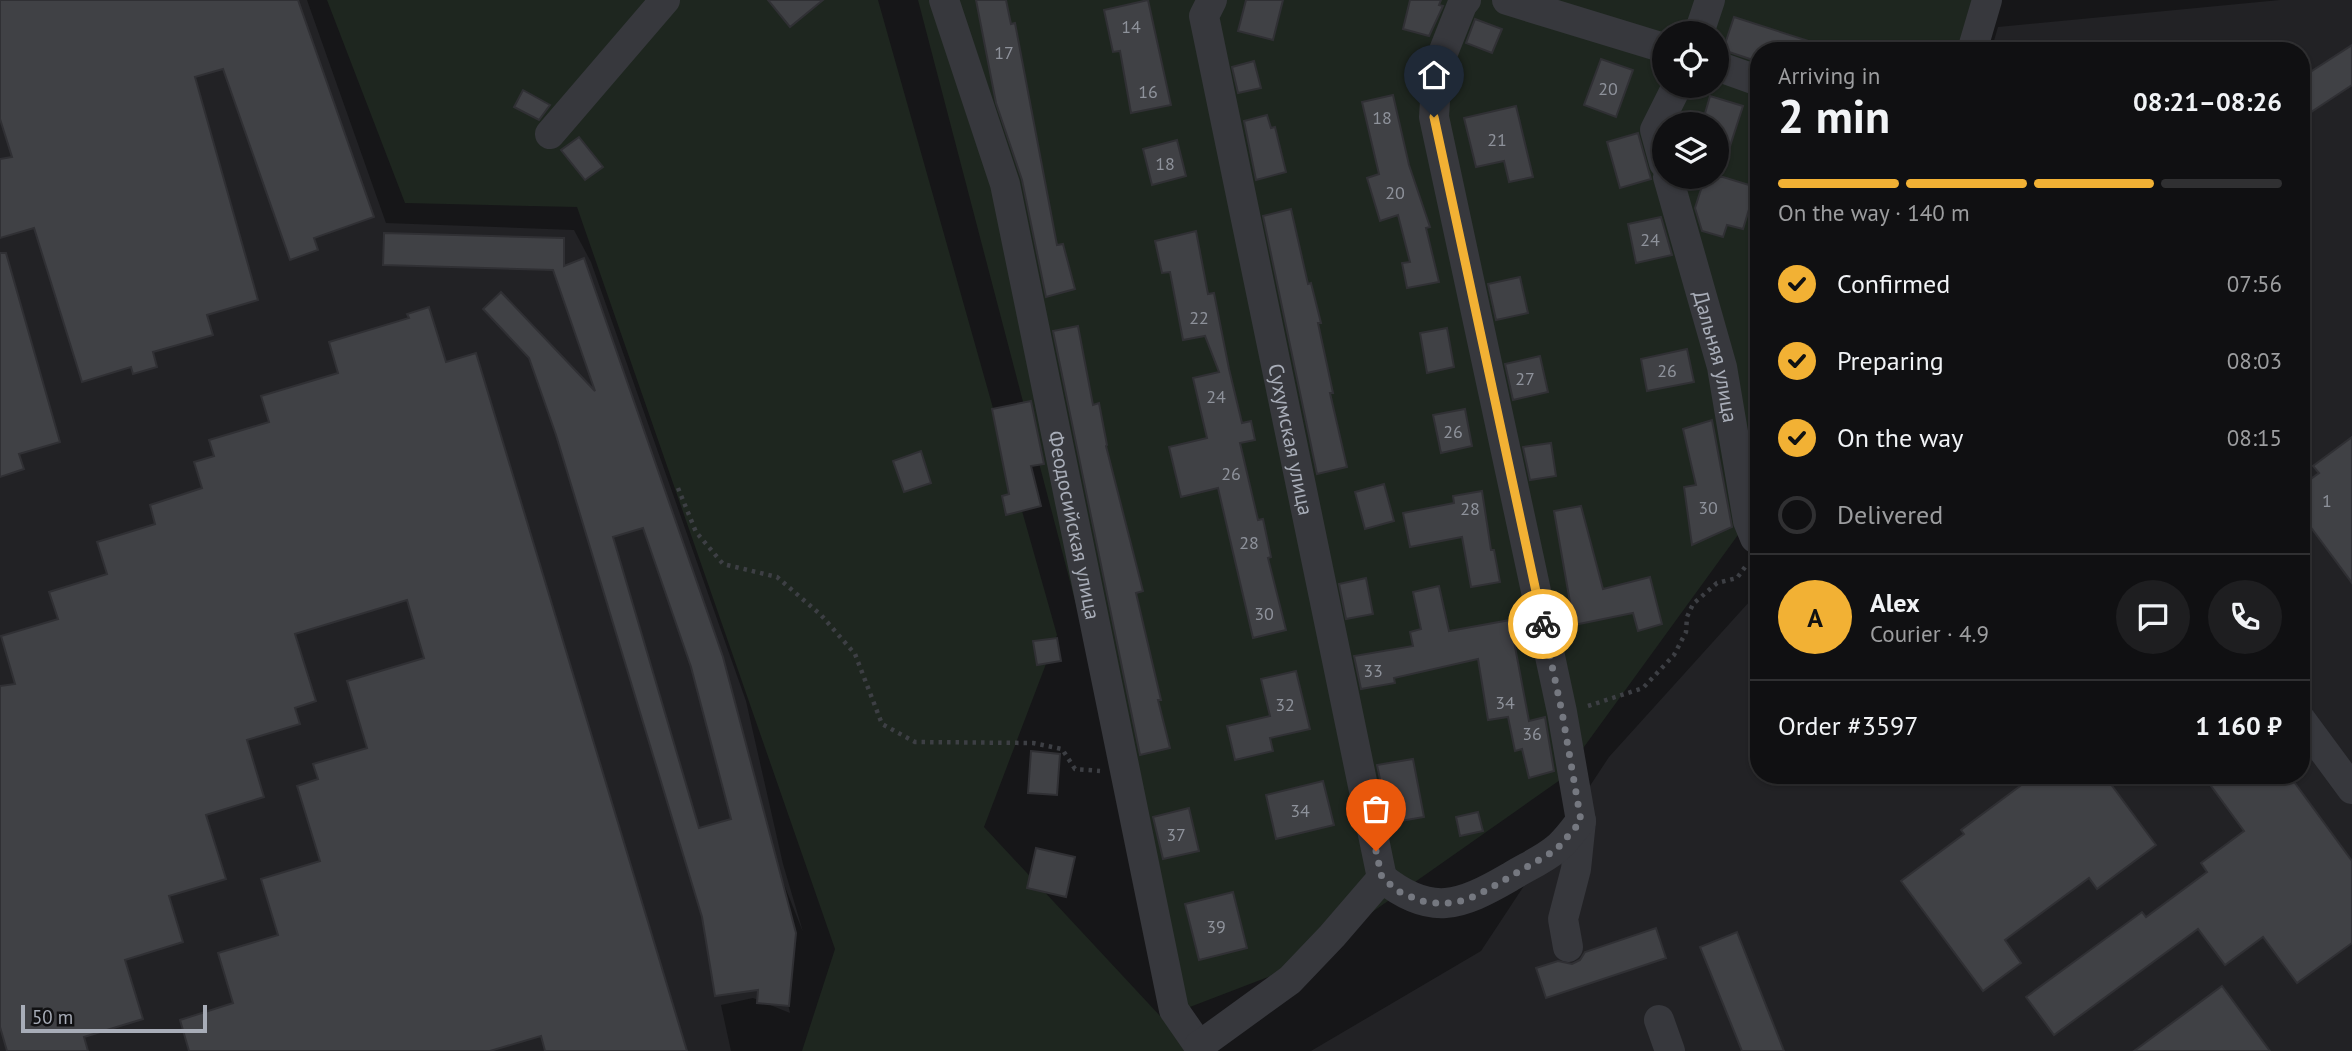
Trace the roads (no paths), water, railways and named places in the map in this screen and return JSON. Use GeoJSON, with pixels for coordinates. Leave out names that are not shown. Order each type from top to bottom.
{"type":"FeatureCollection","features":[{"type":"Feature","properties":{"kind":"street"},"geometry":{"type":"LineString","coordinates":[[550,134],[665,0]]}},
{"type":"Feature","properties":{"kind":"street","name":"Феодосийская улица"},"geometry":{"type":"LineString","coordinates":[[944,0],[1005,184],[1174,1010],[1199,1048]]}},
{"type":"Feature","properties":{"kind":"street","name":"Сухумская улица"},"geometry":{"type":"LineString","coordinates":[[1212,0],[1204,16],[1382,878]]}},
{"type":"Feature","properties":{"kind":"street"},"geometry":{"type":"LineString","coordinates":[[1466,0],[1437,68],[1434,117],[1562,712],[1581,821],[1576,869],[1563,919],[1568,947]]}},
{"type":"Feature","properties":{"kind":"street"},"geometry":{"type":"LineString","coordinates":[[1507,0],[1652,44]]}},
{"type":"Feature","properties":{"kind":"street"},"geometry":{"type":"LineString","coordinates":[[1703,21],[1710,0]]}},
{"type":"Feature","properties":{"kind":"street"},"geometry":{"type":"LineString","coordinates":[[1975,42],[1987,0]]}},
{"type":"Feature","properties":{"kind":"street"},"geometry":{"type":"LineString","coordinates":[[1729,70],[1750,78]]}},
{"type":"Feature","properties":{"kind":"street","name":"Дальняя улица"},"geometry":{"type":"LineString","coordinates":[[1671,189],[1722,367],[1750,527]]}},
{"type":"Feature","properties":{"kind":"street"},"geometry":{"type":"LineString","coordinates":[[2310,732],[2352,789]]}},
{"type":"Feature","properties":{"kind":"street"},"geometry":{"type":"LineString","coordinates":[[1199,1048],[1290,980],[1382,878],[1400,892],[1421,901],[1443,904],[1466,900],[1556,850],[1581,821]]}},
{"type":"Feature","properties":{"kind":"street"},"geometry":{"type":"LineString","coordinates":[[1659,1020],[1670,1051]]}}]}
